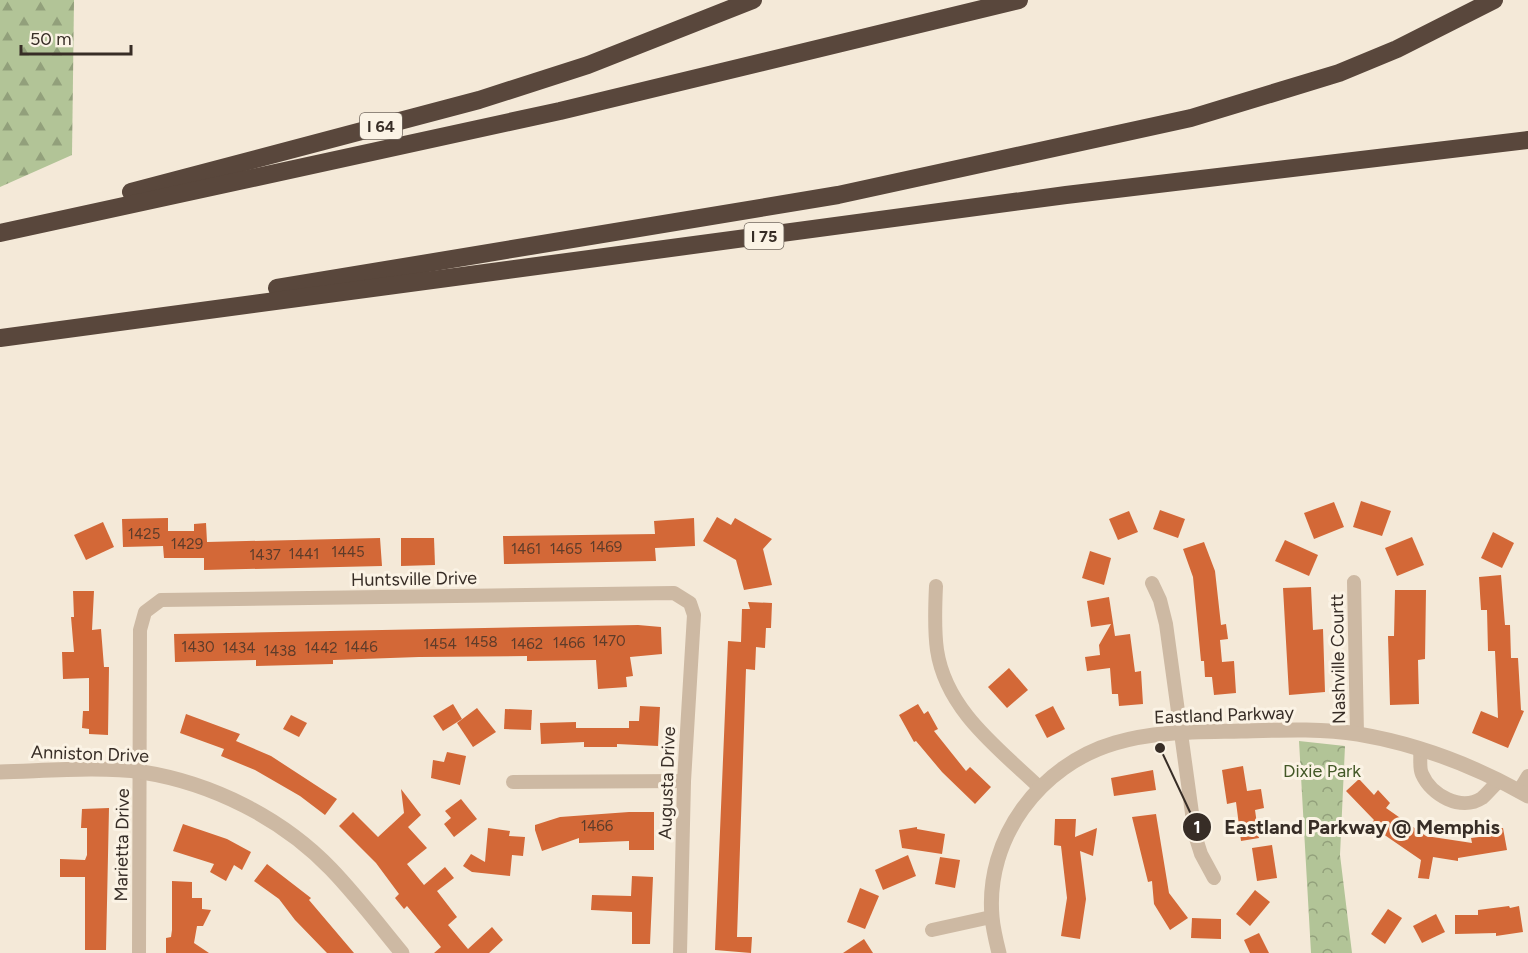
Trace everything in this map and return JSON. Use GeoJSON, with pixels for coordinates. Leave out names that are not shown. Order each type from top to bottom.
{"type":"FeatureCollection","features":[{"type":"Feature","properties":{"kind":"highway","name":"I 64"},"geometry":{"type":"LineString","coordinates":[[0,227],[479,100],[588,65],[753,0]]}},
{"type":"Feature","properties":{"kind":"highway"},"geometry":{"type":"LineString","coordinates":[[0,233],[560,111],[1019,0]]}},
{"type":"Feature","properties":{"kind":"highway"},"geometry":{"type":"LineString","coordinates":[[0,332],[838,195],[1180,120],[1339,73],[1397,50],[1494,0]]}},
{"type":"Feature","properties":{"kind":"highway","name":"I 75"},"geometry":{"type":"LineString","coordinates":[[0,338],[1066,195],[1528,140]]}},
{"type":"Feature","properties":{"kind":"street","name":"Nashville Courtt"},"geometry":{"type":"LineString","coordinates":[[1354,582],[1357,734]]}},
{"type":"Feature","properties":{"kind":"street"},"geometry":{"type":"LineString","coordinates":[[1152,583],[1160,600],[1166,624],[1196,835],[1201,854],[1214,878]]}},
{"type":"Feature","properties":{"kind":"street"},"geometry":{"type":"LineString","coordinates":[[936,586],[937,651],[944,676],[956,702],[975,725],[1039,787]]}},
{"type":"Feature","properties":{"kind":"street","name":"Huntsville Drive"},"geometry":{"type":"LineString","coordinates":[[140,630],[145,612],[161,600],[674,593],[690,603],[694,615]]}},
{"type":"Feature","properties":{"kind":"street","name":"Augusta Drive"},"geometry":{"type":"LineString","coordinates":[[680,953],[684,781],[694,615]]}},
{"type":"Feature","properties":{"kind":"street","name":"Marietta Drive"},"geometry":{"type":"LineString","coordinates":[[139,953],[140,630]]}},
{"type":"Feature","properties":{"kind":"street","name":"Eastland Parkway"},"geometry":{"type":"LineString","coordinates":[[999,953],[992,917],[995,870],[1001,847],[1022,809],[1039,787],[1073,760],[1117,742],[1182,732],[1267,730],[1357,734],[1420,751],[1499,781],[1523,794]]}},
{"type":"Feature","properties":{"kind":"street"},"geometry":{"type":"LineString","coordinates":[[1420,751],[1421,773],[1431,788],[1452,801],[1470,802],[1481,798],[1499,781]]}},
{"type":"Feature","properties":{"kind":"street","name":"Anniston Drive"},"geometry":{"type":"LineString","coordinates":[[0,772],[141,772],[183,782],[224,796],[282,828],[330,867],[402,953]]}},
{"type":"Feature","properties":{"kind":"street"},"geometry":{"type":"LineString","coordinates":[[1523,794],[1528,776]]}},
{"type":"Feature","properties":{"kind":"street"},"geometry":{"type":"LineString","coordinates":[[513,782],[684,781]]}},
{"type":"Feature","properties":{"kind":"street"},"geometry":{"type":"LineString","coordinates":[[932,930],[992,917]]}},
{"type":"Feature","properties":{"kind":"green space"},"geometry":{"type":"Polygon","coordinates":[[[0,0],[74,0],[72,155],[0,187],[0,0]]]}},
{"type":"Feature","properties":{"kind":"green space","name":"Dixie Park"},"geometry":{"type":"Polygon","coordinates":[[[1299,741],[1345,746],[1340,855],[1352,953],[1311,953],[1299,741]]]}},
{"type":"Feature","properties":{"kind":"building"},"geometry":{"type":"Polygon","coordinates":[[[1361,501],[1391,511],[1382,536],[1353,527],[1361,501]]]}},
{"type":"Feature","properties":{"kind":"building"},"geometry":{"type":"Polygon","coordinates":[[[1334,502],[1344,527],[1314,539],[1304,513],[1334,502]]]}},
{"type":"Feature","properties":{"kind":"building"},"geometry":{"type":"Polygon","coordinates":[[[1160,510],[1185,519],[1178,538],[1153,529],[1160,510]]]}},
{"type":"Feature","properties":{"kind":"building"},"geometry":{"type":"Polygon","coordinates":[[[1129,511],[1138,532],[1118,540],[1109,519],[1129,511]]]}},
{"type":"Feature","properties":{"kind":"building"},"geometry":{"type":"Polygon","coordinates":[[[717,517],[731,525],[735,518],[772,539],[763,549],[772,585],[744,590],[736,560],[703,541],[717,517]]]}},
{"type":"Feature","properties":{"kind":"building"},"geometry":{"type":"Polygon","coordinates":[[[168,518],[168,531],[194,531],[194,524],[206,523],[207,542],[380,538],[382,566],[204,570],[204,558],[164,558],[163,546],[123,547],[122,519],[168,518]]]}},
{"type":"Feature","properties":{"kind":"building"},"geometry":{"type":"Polygon","coordinates":[[[694,518],[695,546],[655,548],[656,561],[504,564],[503,536],[655,534],[654,521],[694,518]]]}},
{"type":"Feature","properties":{"kind":"building"},"geometry":{"type":"Polygon","coordinates":[[[103,522],[114,547],[86,560],[74,535],[103,522]]]}},
{"type":"Feature","properties":{"kind":"building"},"geometry":{"type":"Polygon","coordinates":[[[1493,532],[1514,543],[1502,568],[1481,558],[1493,532]]]}},
{"type":"Feature","properties":{"kind":"building"},"geometry":{"type":"Polygon","coordinates":[[[1412,537],[1424,565],[1397,576],[1385,548],[1412,537]]]}},
{"type":"Feature","properties":{"kind":"building"},"geometry":{"type":"Polygon","coordinates":[[[401,538],[434,538],[435,565],[401,566],[401,538]]]}},
{"type":"Feature","properties":{"kind":"building"},"geometry":{"type":"Polygon","coordinates":[[[1285,540],[1318,555],[1309,576],[1275,561],[1285,540]]]}},
{"type":"Feature","properties":{"kind":"building"},"geometry":{"type":"Polygon","coordinates":[[[1204,542],[1215,571],[1221,625],[1226,624],[1228,639],[1220,640],[1222,662],[1234,661],[1236,693],[1214,695],[1212,677],[1205,677],[1204,661],[1201,661],[1193,577],[1183,549],[1204,542]]]}},
{"type":"Feature","properties":{"kind":"building"},"geometry":{"type":"Polygon","coordinates":[[[1090,551],[1111,558],[1104,585],[1082,578],[1090,551]]]}},
{"type":"Feature","properties":{"kind":"building"},"geometry":{"type":"Polygon","coordinates":[[[1501,575],[1505,625],[1510,625],[1511,658],[1518,658],[1521,710],[1524,711],[1508,748],[1472,733],[1481,711],[1498,718],[1495,651],[1488,651],[1487,610],[1481,610],[1479,577],[1501,575]]]}},
{"type":"Feature","properties":{"kind":"building"},"geometry":{"type":"Polygon","coordinates":[[[1311,587],[1313,630],[1323,629],[1325,692],[1289,695],[1283,588],[1311,587]]]}},
{"type":"Feature","properties":{"kind":"building"},"geometry":{"type":"Polygon","coordinates":[[[1395,590],[1426,590],[1425,659],[1418,660],[1419,704],[1390,705],[1388,636],[1394,636],[1395,590]]]}},
{"type":"Feature","properties":{"kind":"building"},"geometry":{"type":"Polygon","coordinates":[[[73,591],[94,591],[92,630],[101,629],[104,667],[109,667],[108,735],[89,734],[89,729],[82,728],[83,711],[89,711],[89,678],[63,679],[62,652],[74,652],[71,617],[74,617],[73,591]]]}},
{"type":"Feature","properties":{"kind":"building"},"geometry":{"type":"Polygon","coordinates":[[[1109,597],[1115,636],[1130,634],[1135,672],[1141,671],[1143,704],[1119,706],[1118,694],[1112,694],[1110,668],[1087,671],[1085,657],[1100,655],[1099,645],[1111,624],[1091,627],[1087,601],[1109,597]]]}},
{"type":"Feature","properties":{"kind":"building"},"geometry":{"type":"Polygon","coordinates":[[[748,602],[772,603],[771,628],[766,628],[765,648],[756,647],[755,670],[746,669],[737,937],[752,937],[751,953],[715,950],[728,641],[741,642],[742,609],[750,609],[748,602]]]}},
{"type":"Feature","properties":{"kind":"building"},"geometry":{"type":"Polygon","coordinates":[[[638,625],[661,627],[662,654],[630,657],[633,676],[626,677],[627,687],[598,689],[596,660],[527,661],[527,656],[333,660],[333,664],[256,666],[256,660],[175,662],[174,634],[638,625]]]}},
{"type":"Feature","properties":{"kind":"building"},"geometry":{"type":"Polygon","coordinates":[[[1009,668],[1028,690],[1007,708],[988,687],[1009,668]]]}},
{"type":"Feature","properties":{"kind":"building"},"geometry":{"type":"Polygon","coordinates":[[[453,704],[462,719],[443,731],[433,716],[453,704]]]}},
{"type":"Feature","properties":{"kind":"building"},"geometry":{"type":"Polygon","coordinates":[[[918,704],[924,714],[928,711],[938,729],[934,731],[966,771],[970,767],[991,787],[975,804],[942,772],[916,741],[914,742],[899,715],[918,704]]]}},
{"type":"Feature","properties":{"kind":"building"},"geometry":{"type":"Polygon","coordinates":[[[640,706],[660,707],[658,746],[617,744],[617,747],[584,747],[584,742],[541,744],[540,723],[576,722],[576,728],[629,728],[629,721],[639,721],[640,706]]]}},
{"type":"Feature","properties":{"kind":"building"},"geometry":{"type":"Polygon","coordinates":[[[1053,706],[1065,729],[1047,738],[1035,715],[1053,706]]]}},
{"type":"Feature","properties":{"kind":"building"},"geometry":{"type":"Polygon","coordinates":[[[477,708],[496,732],[473,747],[457,723],[477,708]]]}},
{"type":"Feature","properties":{"kind":"building"},"geometry":{"type":"Polygon","coordinates":[[[505,709],[532,710],[531,730],[504,729],[505,709]]]}},
{"type":"Feature","properties":{"kind":"building"},"geometry":{"type":"Polygon","coordinates":[[[186,714],[240,734],[236,741],[271,756],[337,799],[325,815],[300,796],[255,770],[221,756],[224,749],[180,733],[186,714]]]}},
{"type":"Feature","properties":{"kind":"building"},"geometry":{"type":"Polygon","coordinates":[[[291,715],[307,723],[299,737],[283,729],[291,715]]]}},
{"type":"Feature","properties":{"kind":"building"},"geometry":{"type":"Polygon","coordinates":[[[447,752],[466,756],[460,785],[431,778],[433,760],[444,762],[447,752]]]}},
{"type":"Feature","properties":{"kind":"building"},"geometry":{"type":"Polygon","coordinates":[[[1243,766],[1247,791],[1261,789],[1264,808],[1255,810],[1259,838],[1241,841],[1236,802],[1227,804],[1222,770],[1243,766]]]}},
{"type":"Feature","properties":{"kind":"building"},"geometry":{"type":"Polygon","coordinates":[[[1153,770],[1156,790],[1114,796],[1111,778],[1153,770]]]}},
{"type":"Feature","properties":{"kind":"building"},"geometry":{"type":"Polygon","coordinates":[[[1359,779],[1374,795],[1378,790],[1390,803],[1386,808],[1426,836],[1472,843],[1471,838],[1487,836],[1486,831],[1503,828],[1507,850],[1458,858],[1458,861],[1433,857],[1429,879],[1418,878],[1421,860],[1370,825],[1374,820],[1346,791],[1359,779]]]}},
{"type":"Feature","properties":{"kind":"building"},"geometry":{"type":"Polygon","coordinates":[[[401,789],[421,815],[408,827],[427,848],[407,864],[424,885],[445,867],[454,878],[437,891],[457,917],[448,925],[468,949],[492,927],[503,940],[489,953],[434,953],[441,947],[407,906],[404,909],[395,898],[399,894],[376,863],[339,826],[353,812],[378,837],[404,813],[401,789]]]}},
{"type":"Feature","properties":{"kind":"building"},"geometry":{"type":"Polygon","coordinates":[[[461,799],[477,819],[454,837],[444,824],[451,818],[445,811],[461,799]]]}},
{"type":"Feature","properties":{"kind":"building"},"geometry":{"type":"Polygon","coordinates":[[[109,808],[106,950],[85,950],[85,877],[60,877],[60,859],[85,860],[87,828],[81,828],[82,809],[109,808]]]}},
{"type":"Feature","properties":{"kind":"building"},"geometry":{"type":"Polygon","coordinates":[[[654,812],[654,850],[629,850],[629,841],[579,843],[579,838],[542,851],[535,830],[535,825],[560,817],[654,812]]]}},
{"type":"Feature","properties":{"kind":"building"},"geometry":{"type":"Polygon","coordinates":[[[1156,814],[1169,893],[1188,918],[1170,930],[1154,904],[1152,881],[1148,882],[1132,817],[1156,814]]]}},
{"type":"Feature","properties":{"kind":"building"},"geometry":{"type":"Polygon","coordinates":[[[1055,819],[1076,819],[1075,837],[1097,828],[1093,856],[1080,851],[1086,899],[1080,939],[1061,936],[1067,898],[1061,846],[1054,845],[1055,819]]]}},
{"type":"Feature","properties":{"kind":"building"},"geometry":{"type":"Polygon","coordinates":[[[183,824],[227,839],[251,852],[242,870],[234,865],[226,881],[210,872],[214,864],[173,851],[183,824]]]}},
{"type":"Feature","properties":{"kind":"building"},"geometry":{"type":"Polygon","coordinates":[[[917,827],[917,829],[945,834],[942,854],[902,848],[899,830],[917,827]]]}},
{"type":"Feature","properties":{"kind":"building"},"geometry":{"type":"Polygon","coordinates":[[[488,828],[510,831],[509,836],[525,837],[523,856],[512,855],[510,876],[472,872],[463,866],[471,854],[485,862],[488,828]]]}},
{"type":"Feature","properties":{"kind":"building"},"geometry":{"type":"Polygon","coordinates":[[[1272,845],[1277,878],[1257,881],[1252,848],[1272,845]]]}},
{"type":"Feature","properties":{"kind":"building"},"geometry":{"type":"Polygon","coordinates":[[[908,855],[916,876],[883,890],[875,870],[908,855]]]}},
{"type":"Feature","properties":{"kind":"building"},"geometry":{"type":"Polygon","coordinates":[[[940,857],[960,860],[955,888],[935,884],[940,857]]]}},
{"type":"Feature","properties":{"kind":"building"},"geometry":{"type":"Polygon","coordinates":[[[267,864],[311,898],[309,900],[354,953],[327,953],[295,920],[279,899],[254,881],[267,864]]]}},
{"type":"Feature","properties":{"kind":"building"},"geometry":{"type":"Polygon","coordinates":[[[632,876],[653,877],[650,944],[632,944],[632,912],[591,910],[592,895],[631,896],[632,876]]]}},
{"type":"Feature","properties":{"kind":"building"},"geometry":{"type":"Polygon","coordinates":[[[172,881],[192,882],[192,898],[202,898],[202,909],[211,910],[203,926],[197,926],[194,943],[209,953],[166,953],[166,938],[171,937],[172,930],[172,881]]]}},
{"type":"Feature","properties":{"kind":"building"},"geometry":{"type":"Polygon","coordinates":[[[860,888],[879,896],[865,929],[847,922],[860,888]]]}},
{"type":"Feature","properties":{"kind":"building"},"geometry":{"type":"Polygon","coordinates":[[[1255,890],[1270,902],[1250,926],[1236,914],[1255,890]]]}},
{"type":"Feature","properties":{"kind":"building"},"geometry":{"type":"Polygon","coordinates":[[[1509,906],[1510,908],[1519,906],[1523,932],[1496,936],[1496,933],[1455,934],[1455,915],[1478,915],[1478,910],[1509,906]]]}},
{"type":"Feature","properties":{"kind":"building"},"geometry":{"type":"Polygon","coordinates":[[[1388,909],[1402,918],[1385,944],[1371,934],[1388,909]]]}},
{"type":"Feature","properties":{"kind":"building"},"geometry":{"type":"Polygon","coordinates":[[[1436,914],[1445,932],[1422,943],[1413,926],[1436,914]]]}},
{"type":"Feature","properties":{"kind":"building"},"geometry":{"type":"Polygon","coordinates":[[[1192,918],[1221,919],[1221,939],[1191,938],[1192,918]]]}},
{"type":"Feature","properties":{"kind":"building"},"geometry":{"type":"Polygon","coordinates":[[[1259,933],[1269,953],[1250,953],[1244,940],[1259,933]]]}},
{"type":"Feature","properties":{"kind":"building"},"geometry":{"type":"Polygon","coordinates":[[[864,939],[873,953],[843,953],[864,939]]]}},
{"type":"Feature","properties":{"kind":"place","name":"Eastland Parkway @ Memphis"},"geometry":{"type":"Point","coordinates":[1160,748]}}]}
